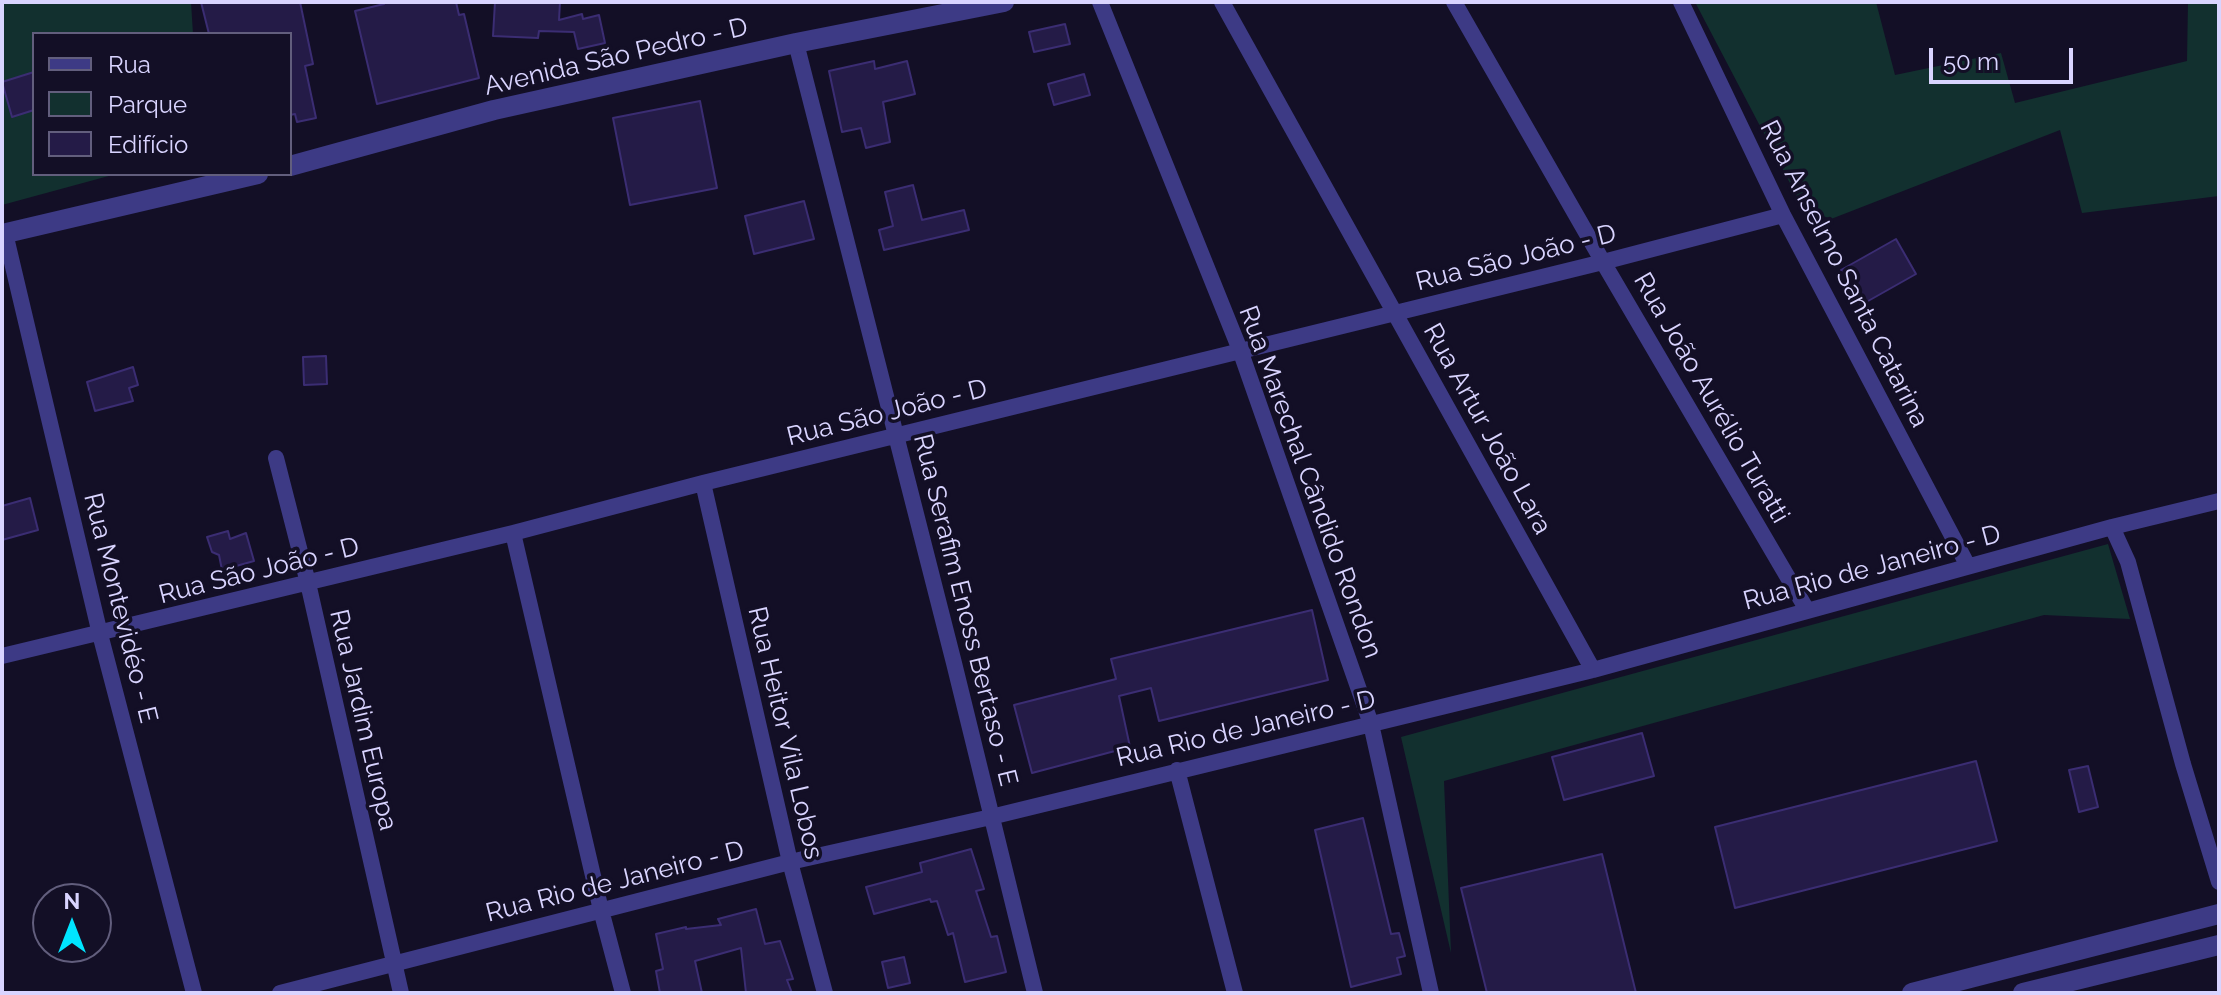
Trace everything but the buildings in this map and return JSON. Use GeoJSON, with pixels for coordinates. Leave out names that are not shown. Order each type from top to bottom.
{"type":"FeatureCollection","features":[{"type":"Feature","properties":{"kind":"street","name":"Avenida São Pedro - D"},"geometry":{"type":"LineString","coordinates":[[292,165],[494,110],[796,43],[1004,2]]}},
{"type":"Feature","properties":{"kind":"street","name":"Rua Marechal Cândido Rondon"},"geometry":{"type":"LineString","coordinates":[[1100,2],[1240,350],[1371,724],[1431,993]]}},
{"type":"Feature","properties":{"kind":"street","name":"Rua Artur João Lara"},"geometry":{"type":"LineString","coordinates":[[1222,2],[1593,670]]}},
{"type":"Feature","properties":{"kind":"street","name":"Rua João Aurélio Turatti"},"geometry":{"type":"LineString","coordinates":[[1454,2],[1807,610]]}},
{"type":"Feature","properties":{"kind":"street","name":"Rua Anselmo Santa Catarina"},"geometry":{"type":"LineString","coordinates":[[1681,2],[1783,215],[1968,566]]}},
{"type":"Feature","properties":{"kind":"street","name":"Rua Serafim Enoss Bertaso - E"},"geometry":{"type":"LineString","coordinates":[[796,43],[1035,993]]}},
{"type":"Feature","properties":{"kind":"street"},"geometry":{"type":"LineString","coordinates":[[4,233],[249,176]]}},
{"type":"Feature","properties":{"kind":"street","name":"Rua São João - D"},"geometry":{"type":"LineString","coordinates":[[2,656],[513,533],[1783,215]]}},
{"type":"Feature","properties":{"kind":"street","name":"Rua Montevidéo - E"},"geometry":{"type":"LineString","coordinates":[[4,233],[100,634],[194,993]]}},
{"type":"Feature","properties":{"kind":"street","name":"Rua Jardim Europa"},"geometry":{"type":"LineString","coordinates":[[276,458],[308,583],[401,993]]}},
{"type":"Feature","properties":{"kind":"street","name":"Rua Heitor Vila Lobos"},"geometry":{"type":"LineString","coordinates":[[703,483],[790,862],[825,993]]}},
{"type":"Feature","properties":{"kind":"street","name":"Rua Rio de Janeiro - D"},"geometry":{"type":"LineString","coordinates":[[280,993],[790,862],[991,817],[1593,670],[2112,527],[2219,501]]}},
{"type":"Feature","properties":{"kind":"street"},"geometry":{"type":"LineString","coordinates":[[2112,527],[2128,562],[2219,882]]}},
{"type":"Feature","properties":{"kind":"street"},"geometry":{"type":"LineString","coordinates":[[513,533],[623,993]]}},
{"type":"Feature","properties":{"kind":"street"},"geometry":{"type":"LineString","coordinates":[[1177,770],[1235,993]]}},
{"type":"Feature","properties":{"kind":"street"},"geometry":{"type":"LineString","coordinates":[[1912,993],[2219,914]]}},
{"type":"Feature","properties":{"kind":"street"},"geometry":{"type":"LineString","coordinates":[[2023,993],[2219,945]]}},
{"type":"Feature","properties":{"kind":"green space"},"geometry":{"type":"Polygon","coordinates":[[[2,2],[191,2],[193,32],[32,32],[32,176],[109,176],[2,205],[2,2]]]}},
{"type":"Feature","properties":{"kind":"green space"},"geometry":{"type":"Polygon","coordinates":[[[1695,2],[1876,2],[1895,75],[2001,53],[2015,103],[2187,61],[2188,2],[2219,2],[2219,196],[2082,213],[2060,130],[1831,219],[1803,208],[1695,2]]]}},
{"type":"Feature","properties":{"kind":"green space"},"geometry":{"type":"Polygon","coordinates":[[[2108,544],[2130,619],[2044,615],[1444,781],[1451,953],[1401,737],[2108,544]]]}}]}
